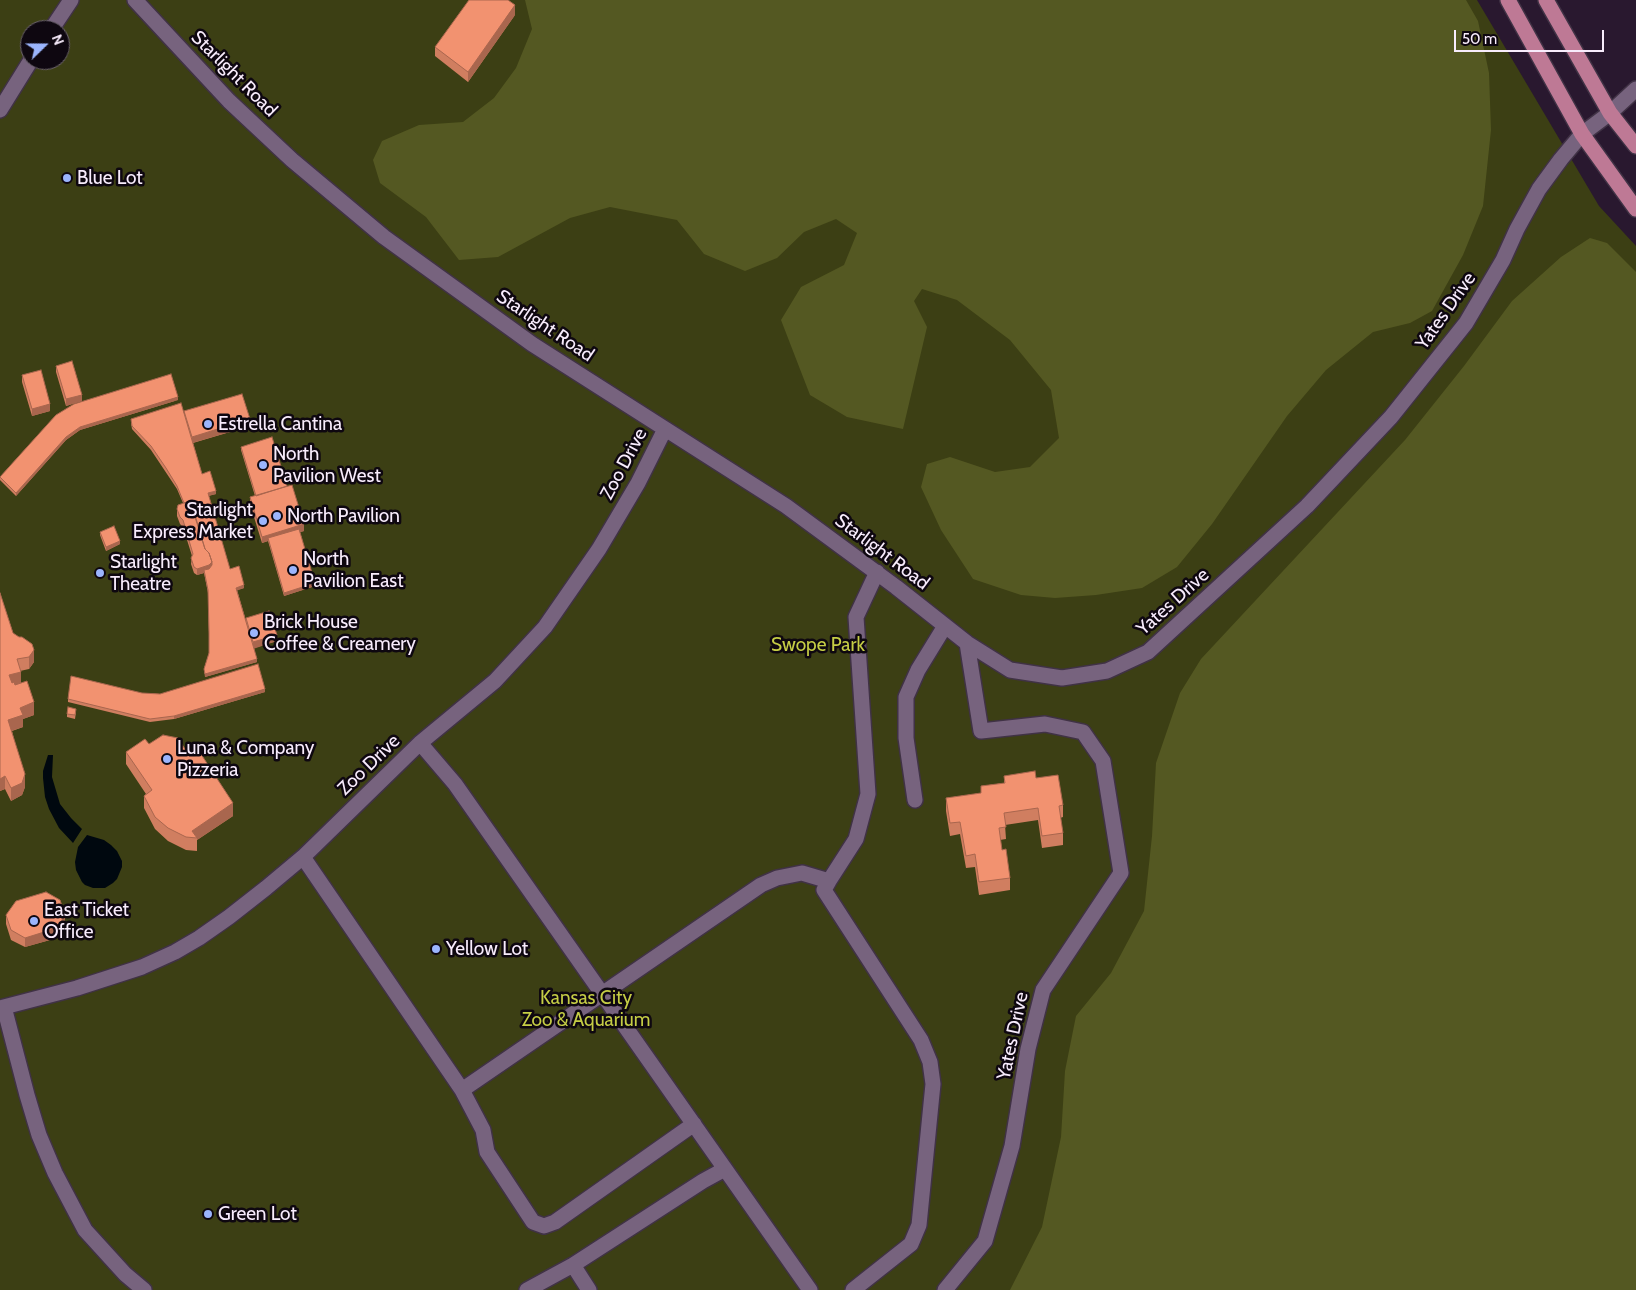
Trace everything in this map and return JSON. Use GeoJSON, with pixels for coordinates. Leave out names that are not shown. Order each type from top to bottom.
{"type":"FeatureCollection","features":[{"type":"Feature","properties":{"kind":"main road"},"geometry":{"type":"LineString","coordinates":[[1508,0],[1582,134],[1636,209]]}},
{"type":"Feature","properties":{"kind":"main road"},"geometry":{"type":"LineString","coordinates":[[1546,0],[1610,114],[1636,146]]}},
{"type":"Feature","properties":{"kind":"street"},"geometry":{"type":"LineString","coordinates":[[58,20],[71,0]]}},
{"type":"Feature","properties":{"kind":"street","name":"Starlight Road"},"geometry":{"type":"LineString","coordinates":[[135,0],[229,100],[264,134],[384,237],[532,344],[786,506],[876,572],[966,643]]}},
{"type":"Feature","properties":{"kind":"street"},"geometry":{"type":"LineString","coordinates":[[0,110],[25,70]]}},
{"type":"Feature","properties":{"kind":"street","name":"Yates Drive"},"geometry":{"type":"LineString","coordinates":[[966,643],[1010,670],[1062,678],[1107,671],[1148,652],[1307,506],[1391,417],[1466,323],[1503,260],[1517,229],[1539,189],[1582,134],[1610,114],[1636,89]]}},
{"type":"Feature","properties":{"kind":"street","name":"Zoo Drive"},"geometry":{"type":"LineString","coordinates":[[2,1007],[96,982],[142,967],[175,952],[199,938],[229,916],[303,857],[420,743],[495,681],[545,627],[599,550],[638,482],[665,429]]}},
{"type":"Feature","properties":{"kind":"street"},"geometry":{"type":"LineString","coordinates":[[853,1290],[911,1244],[919,1225],[933,1084],[930,1062],[921,1040],[824,890],[856,839],[868,794],[856,617],[876,572]]}},
{"type":"Feature","properties":{"kind":"street"},"geometry":{"type":"LineString","coordinates":[[915,800],[906,738],[906,697],[918,670],[945,626]]}},
{"type":"Feature","properties":{"kind":"street","name":"Yates Drive"},"geometry":{"type":"LineString","coordinates":[[945,1290],[985,1241],[1012,1146],[1028,1049],[1043,990],[1121,873],[1103,760],[1083,732],[1045,724],[981,731],[966,643]]}},
{"type":"Feature","properties":{"kind":"street"},"geometry":{"type":"LineString","coordinates":[[420,743],[456,784],[810,1290]]}},
{"type":"Feature","properties":{"kind":"street"},"geometry":{"type":"LineString","coordinates":[[303,857],[462,1090],[483,1130],[487,1152],[533,1222],[544,1226],[555,1222],[694,1124]]}},
{"type":"Feature","properties":{"kind":"street"},"geometry":{"type":"LineString","coordinates":[[462,1090],[761,885],[777,878],[802,874],[829,881]]}},
{"type":"Feature","properties":{"kind":"street"},"geometry":{"type":"LineString","coordinates":[[2,1007],[27,1095],[55,1173],[84,1230],[125,1274],[144,1290]]}},
{"type":"Feature","properties":{"kind":"street"},"geometry":{"type":"LineString","coordinates":[[527,1290],[573,1265],[703,1181],[725,1169]]}},
{"type":"Feature","properties":{"kind":"street"},"geometry":{"type":"LineString","coordinates":[[573,1265],[589,1290]]}},
{"type":"Feature","properties":{"kind":"green space","name":"Swope Park"},"geometry":{"type":"Polygon","coordinates":[[[0,0],[1477,0],[1599,206],[1636,246],[1636,1290],[0,1290],[0,0]]]}},
{"type":"Feature","properties":{"kind":"green space"},"geometry":{"type":"Polygon","coordinates":[[[525,0],[1466,0],[1478,21],[1489,73],[1491,130],[1483,206],[1463,255],[1432,311],[1410,323],[1373,332],[1326,370],[1287,416],[1212,524],[1177,567],[1142,588],[1096,595],[1055,598],[1021,595],[973,579],[941,530],[921,487],[927,464],[950,457],[995,472],[1030,467],[1059,438],[1051,390],[1010,340],[957,300],[922,289],[914,301],[927,327],[903,429],[847,417],[810,395],[781,320],[801,287],[844,265],[857,233],[836,219],[804,232],[777,258],[745,271],[704,254],[677,220],[610,207],[570,218],[498,257],[459,260],[426,217],[380,183],[373,160],[382,141],[419,125],[463,122],[494,98],[516,68],[532,29],[525,0]]]}},
{"type":"Feature","properties":{"kind":"green space"},"geometry":{"type":"Polygon","coordinates":[[[1590,238],[1607,243],[1636,272],[1636,1290],[1010,1290],[1042,1227],[1061,1137],[1065,1071],[1076,1016],[1111,973],[1144,911],[1152,836],[1156,763],[1180,693],[1201,659],[1405,440],[1464,366],[1512,301],[1561,257],[1590,238]]]}},
{"type":"Feature","properties":{"kind":"shaded area"},"geometry":{"type":"Polygon","coordinates":[[[48,755],[53,755],[52,777],[60,804],[82,829],[73,843],[59,828],[45,797],[43,771],[48,755]]]}},
{"type":"Feature","properties":{"kind":"shaded area"},"geometry":{"type":"Polygon","coordinates":[[[87,835],[104,840],[111,845],[117,851],[122,861],[122,867],[117,879],[105,888],[93,888],[85,885],[76,870],[75,862],[78,847],[87,835]]]}},
{"type":"Feature","properties":{"kind":"building"},"geometry":{"type":"Polygon","coordinates":[[[469,0],[508,0],[515,5],[468,72],[435,47],[469,0]]]}},
{"type":"Feature","properties":{"kind":"building"},"geometry":{"type":"Polygon","coordinates":[[[72,361],[82,395],[66,399],[56,366],[72,361]]]}},
{"type":"Feature","properties":{"kind":"building"},"geometry":{"type":"Polygon","coordinates":[[[41,370],[50,404],[32,409],[22,375],[41,370]]]}},
{"type":"Feature","properties":{"kind":"building"},"geometry":{"type":"Polygon","coordinates":[[[171,374],[178,397],[80,427],[66,437],[16,493],[0,477],[56,415],[74,404],[171,374]]]}},
{"type":"Feature","properties":{"kind":"building"},"geometry":{"type":"Polygon","coordinates":[[[242,394],[250,419],[192,437],[184,411],[242,394]]]}},
{"type":"Feature","properties":{"kind":"building"},"geometry":{"type":"Polygon","coordinates":[[[181,403],[202,474],[210,471],[216,491],[208,493],[230,569],[239,566],[244,585],[236,588],[257,659],[205,674],[204,669],[209,653],[209,633],[208,590],[204,570],[209,569],[212,562],[209,553],[205,549],[195,517],[197,511],[194,503],[190,501],[184,503],[177,486],[166,468],[151,446],[132,426],[131,419],[181,403]]]}},
{"type":"Feature","properties":{"kind":"building","name":"North Pavilion West"},"geometry":{"type":"Polygon","coordinates":[[[272,437],[287,486],[256,496],[241,447],[272,437]]]}},
{"type":"Feature","properties":{"kind":"building","name":"North Pavilion"},"geometry":{"type":"Polygon","coordinates":[[[292,485],[304,524],[262,537],[250,497],[292,485]]]}},
{"type":"Feature","properties":{"kind":"building"},"geometry":{"type":"Polygon","coordinates":[[[190,501],[194,503],[197,511],[195,515],[205,549],[209,553],[212,562],[197,569],[194,567],[191,558],[193,554],[183,520],[177,509],[178,505],[190,501]]]}},
{"type":"Feature","properties":{"kind":"building"},"geometry":{"type":"Polygon","coordinates":[[[114,526],[120,541],[106,547],[100,532],[114,526]]]}},
{"type":"Feature","properties":{"kind":"building","name":"North Pavilion East"},"geometry":{"type":"Polygon","coordinates":[[[299,529],[315,583],[284,593],[268,538],[299,529]]]}},
{"type":"Feature","properties":{"kind":"building"},"geometry":{"type":"Polygon","coordinates":[[[0,593],[13,633],[32,644],[34,650],[29,657],[17,659],[21,672],[9,675],[12,683],[14,682],[15,685],[27,681],[34,702],[20,708],[23,715],[8,720],[25,774],[22,783],[11,788],[5,776],[0,779],[0,593]]]}},
{"type":"Feature","properties":{"kind":"building"},"geometry":{"type":"Polygon","coordinates":[[[269,611],[277,635],[253,642],[246,618],[269,611]]]}},
{"type":"Feature","properties":{"kind":"building"},"geometry":{"type":"Polygon","coordinates":[[[258,664],[265,689],[174,716],[150,719],[68,699],[71,676],[142,693],[160,694],[258,664]]]}},
{"type":"Feature","properties":{"kind":"building"},"geometry":{"type":"Polygon","coordinates":[[[68,707],[76,709],[75,715],[67,714],[68,707]]]}},
{"type":"Feature","properties":{"kind":"building"},"geometry":{"type":"Polygon","coordinates":[[[163,735],[178,738],[188,754],[197,748],[233,803],[192,831],[197,838],[186,837],[168,828],[155,817],[144,796],[152,790],[126,752],[145,739],[149,744],[163,735]]]}},
{"type":"Feature","properties":{"kind":"building"},"geometry":{"type":"Polygon","coordinates":[[[1035,771],[1036,778],[1058,775],[1063,805],[1059,806],[1063,833],[1042,836],[1038,808],[1004,813],[1006,827],[999,828],[1002,850],[1006,849],[1010,878],[979,882],[975,854],[966,856],[960,822],[950,823],[946,798],[981,793],[981,786],[1005,783],[1004,776],[1035,771]]]}},
{"type":"Feature","properties":{"kind":"building"},"geometry":{"type":"Polygon","coordinates":[[[46,892],[60,900],[65,915],[57,928],[25,938],[11,930],[6,915],[16,901],[46,892]]]}},
{"type":"Feature","properties":{"kind":"place","name":"Blue Lot"},"geometry":{"type":"Point","coordinates":[67,178]}},
{"type":"Feature","properties":{"kind":"place","name":"Estrella Cantina"},"geometry":{"type":"Point","coordinates":[208,424]}},
{"type":"Feature","properties":{"kind":"place","name":"North Pavilion West"},"geometry":{"type":"Point","coordinates":[263,465]}},
{"type":"Feature","properties":{"kind":"place","name":"North Pavilion"},"geometry":{"type":"Point","coordinates":[277,516]}},
{"type":"Feature","properties":{"kind":"place","name":"Starlight Express Market"},"geometry":{"type":"Point","coordinates":[263,521]}},
{"type":"Feature","properties":{"kind":"place","name":"North Pavilion East"},"geometry":{"type":"Point","coordinates":[293,570]}},
{"type":"Feature","properties":{"kind":"place","name":"Starlight Theatre"},"geometry":{"type":"Point","coordinates":[100,573]}},
{"type":"Feature","properties":{"kind":"place","name":"Brick House Coffee & Creamery"},"geometry":{"type":"Point","coordinates":[254,633]}},
{"type":"Feature","properties":{"kind":"place","name":"Luna & Company Pizzeria"},"geometry":{"type":"Point","coordinates":[167,759]}},
{"type":"Feature","properties":{"kind":"place","name":"East Ticket Office"},"geometry":{"type":"Point","coordinates":[34,921]}},
{"type":"Feature","properties":{"kind":"place","name":"Yellow Lot"},"geometry":{"type":"Point","coordinates":[436,949]}},
{"type":"Feature","properties":{"kind":"place","name":"Green Lot"},"geometry":{"type":"Point","coordinates":[208,1214]}},
{"type":"Feature","properties":{"kind":"park label","name":"Kansas City Zoo & Aquarium"},"geometry":{"type":"Point","coordinates":[586,1009]}}]}
